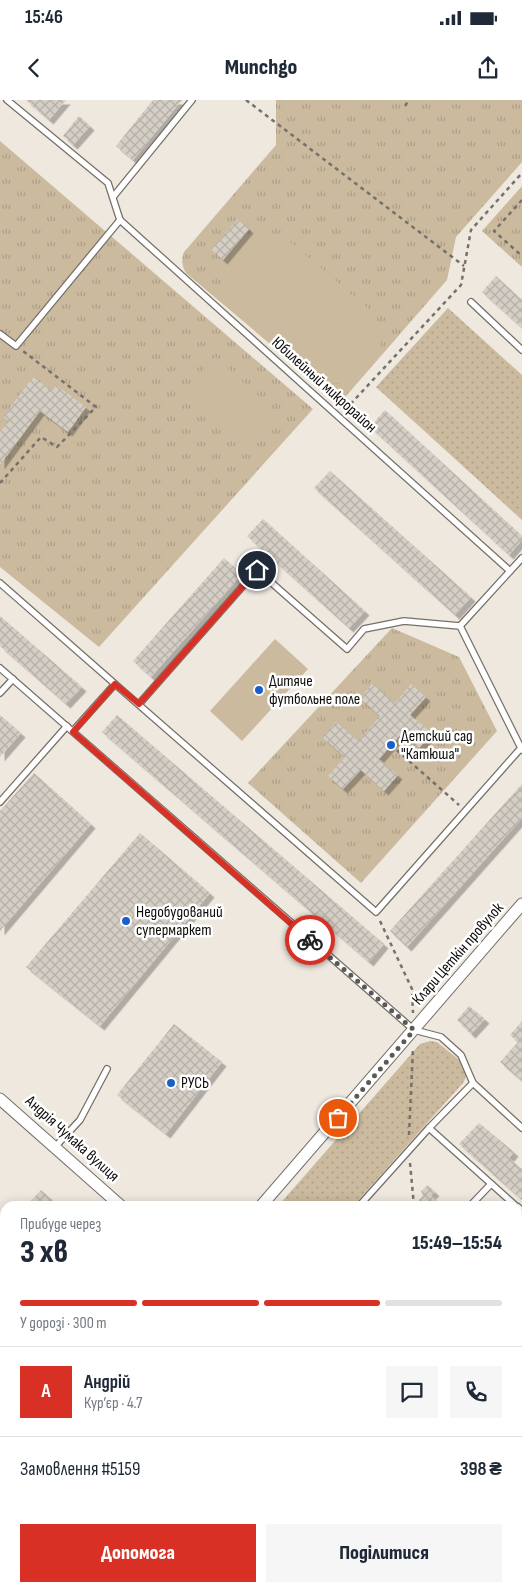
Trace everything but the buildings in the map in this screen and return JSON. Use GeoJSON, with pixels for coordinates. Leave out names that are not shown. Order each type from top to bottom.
{"type":"FeatureCollection","features":[{"type":"Feature","properties":{"kind":"street","name":"Клари Цеткін провулок"},"geometry":{"type":"LineString","coordinates":[[265,1201],[522,904]]}},
{"type":"Feature","properties":{"kind":"street","name":"Андрія Чумака вулиця"},"geometry":{"type":"LineString","coordinates":[[0,1099],[115,1201]]}},
{"type":"Feature","properties":{"kind":"lane"},"geometry":{"type":"LineString","coordinates":[[0,334],[16,346],[120,220],[108,183],[7,100]]}},
{"type":"Feature","properties":{"kind":"lane"},"geometry":{"type":"LineString","coordinates":[[113,198],[192,100]]}},
{"type":"Feature","properties":{"kind":"lane","name":"Юбилейный микрорайон"},"geometry":{"type":"LineString","coordinates":[[120,220],[510,571]]}},
{"type":"Feature","properties":{"kind":"lane"},"geometry":{"type":"LineString","coordinates":[[471,302],[522,350]]}},
{"type":"Feature","properties":{"kind":"lane"},"geometry":{"type":"LineString","coordinates":[[460,626],[522,558]]}},
{"type":"Feature","properties":{"kind":"lane"},"geometry":{"type":"LineString","coordinates":[[139,704],[257,570],[347,649],[364,629],[396,622],[460,626]]}},
{"type":"Feature","properties":{"kind":"lane"},"geometry":{"type":"LineString","coordinates":[[0,583],[376,912],[521,749],[460,626]]}},
{"type":"Feature","properties":{"kind":"lane"},"geometry":{"type":"LineString","coordinates":[[0,668],[414,1030],[441,1037],[461,1055],[473,1084],[522,1128]]}},
{"type":"Feature","properties":{"kind":"lane"},"geometry":{"type":"LineString","coordinates":[[0,693],[12,679]]}},
{"type":"Feature","properties":{"kind":"lane"},"geometry":{"type":"LineString","coordinates":[[73,732],[115,684]]}},
{"type":"Feature","properties":{"kind":"lane"},"geometry":{"type":"LineString","coordinates":[[0,802],[67,726]]}},
{"type":"Feature","properties":{"kind":"lane"},"geometry":{"type":"LineString","coordinates":[[55,1147],[80,1120],[107,1069]]}},
{"type":"Feature","properties":{"kind":"lane"},"geometry":{"type":"LineString","coordinates":[[364,1201],[429,1128],[473,1084]]}},
{"type":"Feature","properties":{"kind":"lane"},"geometry":{"type":"LineString","coordinates":[[429,1128],[510,1201]]}},
{"type":"Feature","properties":{"kind":"lane"},"geometry":{"type":"LineString","coordinates":[[475,1201],[491,1184]]}},
{"type":"Feature","properties":{"kind":"path"},"geometry":{"type":"LineString","coordinates":[[246,100],[464,266]]}},
{"type":"Feature","properties":{"kind":"path"},"geometry":{"type":"LineString","coordinates":[[405,106],[409,100]]}},
{"type":"Feature","properties":{"kind":"path"},"geometry":{"type":"LineString","coordinates":[[339,416],[460,285],[470,230],[522,173]]}},
{"type":"Feature","properties":{"kind":"path"},"geometry":{"type":"LineString","coordinates":[[522,200],[494,232],[522,256]]}},
{"type":"Feature","properties":{"kind":"path"},"geometry":{"type":"LineString","coordinates":[[0,484],[40,437],[57,447],[96,407],[16,346]]}},
{"type":"Feature","properties":{"kind":"path"},"geometry":{"type":"LineString","coordinates":[[391,745],[465,811]]}},
{"type":"Feature","properties":{"kind":"green space"},"geometry":{"type":"Polygon","coordinates":[[[276,100],[522,100],[522,162],[456,237],[447,280],[340,403],[186,273],[183,265],[182,258],[184,252],[276,145],[276,100]]]}},
{"type":"Feature","properties":{"kind":"green space"},"geometry":{"type":"Polygon","coordinates":[[[0,141],[313,409],[99,647],[0,567],[0,141]]]}},
{"type":"Feature","properties":{"kind":"green space"},"geometry":{"type":"Polygon","coordinates":[[[522,186],[522,267],[482,231],[522,186]]]}},
{"type":"Feature","properties":{"kind":"green space"},"geometry":{"type":"Polygon","coordinates":[[[268,235],[292,243],[374,315],[381,335],[381,346],[373,364],[366,372],[349,381],[338,383],[328,382],[313,375],[235,309],[224,288],[223,277],[226,262],[234,250],[245,241],[254,237],[268,235]]]}},
{"type":"Feature","properties":{"kind":"green space"},"geometry":{"type":"Polygon","coordinates":[[[448,308],[522,375],[522,520],[376,387],[448,308]]]}},
{"type":"Feature","properties":{"kind":"green space"},"geometry":{"type":"Polygon","coordinates":[[[215,357],[278,413],[249,445],[186,389],[215,357]]]}},
{"type":"Feature","properties":{"kind":"green space"},"geometry":{"type":"Polygon","coordinates":[[[392,628],[459,657],[497,731],[361,883],[248,783],[392,628]]]}},
{"type":"Feature","properties":{"kind":"green space","name":"Дитяче футбольне поле"},"geometry":{"type":"Polygon","coordinates":[[[275,639],[308,669],[242,741],[210,711],[275,639]]]}},
{"type":"Feature","properties":{"kind":"green space"},"geometry":{"type":"Polygon","coordinates":[[[430,1041],[437,1042],[463,1063],[467,1075],[463,1083],[357,1201],[282,1201],[420,1044],[430,1041]]]}},
{"type":"Feature","properties":{"kind":"way so far"},"geometry":{"type":"LineString","coordinates":[[310,940],[414,1030],[338,1118]]}},
{"type":"Feature","properties":{"kind":"place","name":"Дитяче футбольне поле"},"geometry":{"type":"Point","coordinates":[259,690]}},
{"type":"Feature","properties":{"kind":"place","name":"Детский сад \"Катюша\""},"geometry":{"type":"Point","coordinates":[391,745]}},
{"type":"Feature","properties":{"kind":"place","name":"Недобудований супермаркет"},"geometry":{"type":"Point","coordinates":[126,921]}},
{"type":"Feature","properties":{"kind":"place","name":"РУСЬ"},"geometry":{"type":"Point","coordinates":[171,1083]}},
{"type":"Feature","properties":{"kind":"route"},"geometry":{"type":"LineString","coordinates":[[257,570],[139,704],[115,684],[73,732],[310,940]]}}]}
